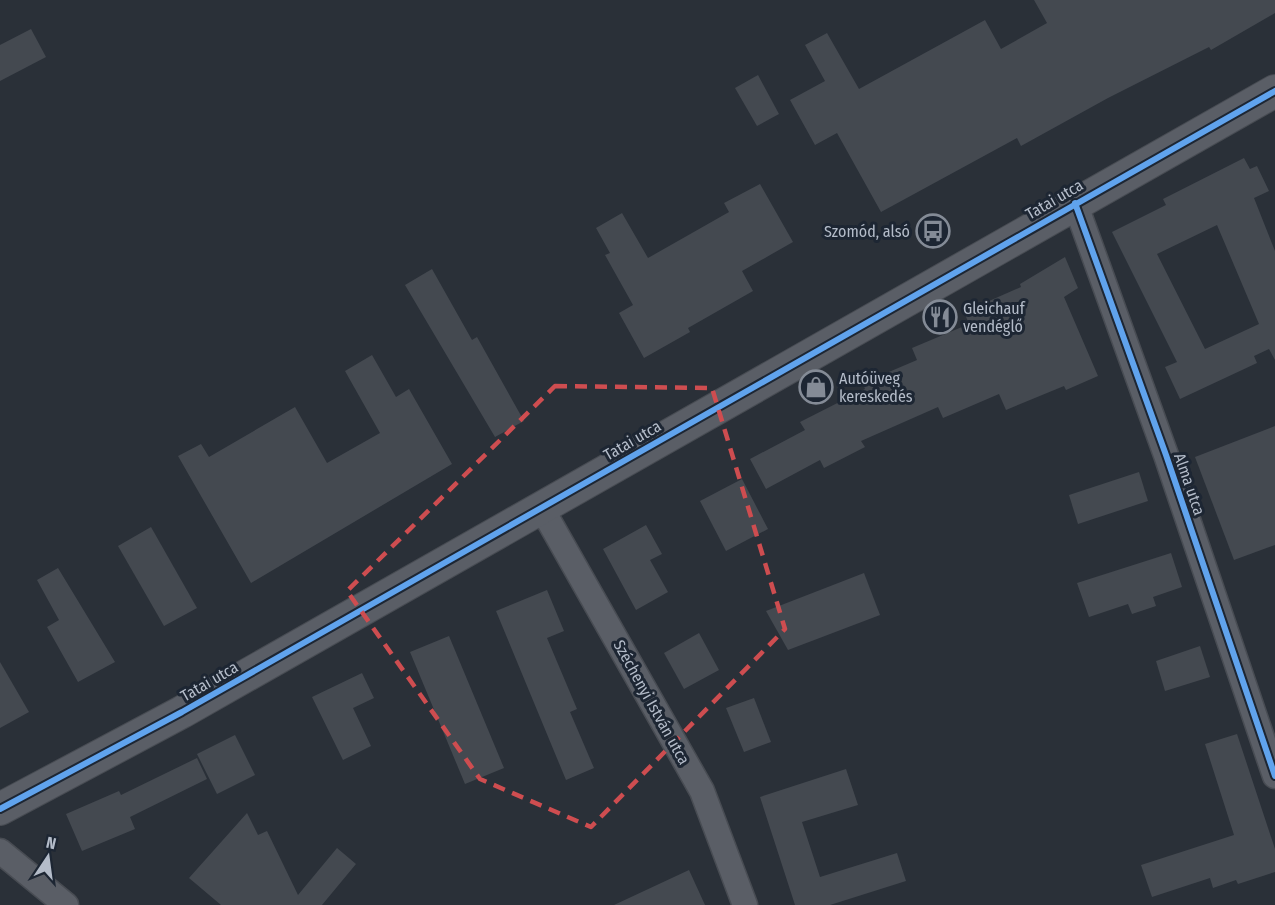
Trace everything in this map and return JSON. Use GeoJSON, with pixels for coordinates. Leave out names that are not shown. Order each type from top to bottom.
{"type":"FeatureCollection","features":[{"type":"Feature","properties":{"kind":"street","name":"Tatai utca"},"geometry":{"type":"LineString","coordinates":[[0,809],[182,712],[1275,91]]}},
{"type":"Feature","properties":{"kind":"street","name":"Alma utca"},"geometry":{"type":"LineString","coordinates":[[1075,203],[1166,455],[1275,776]]}},
{"type":"Feature","properties":{"kind":"street","name":"Széchenyi István utca"},"geometry":{"type":"LineString","coordinates":[[541,507],[702,791],[745,905]]}},
{"type":"Feature","properties":{"kind":"street"},"geometry":{"type":"LineString","coordinates":[[0,850],[66,905]]}},
{"type":"Feature","properties":{"kind":"highlighted area"},"geometry":{"type":"Polygon","coordinates":[[[555,386],[712,388],[785,629],[591,827],[480,779],[347,591],[555,386]]]}},
{"type":"Feature","properties":{"kind":"building"},"geometry":{"type":"Polygon","coordinates":[[[1034,0],[1275,0],[1275,13],[1211,50],[1209,47],[1108,98],[1021,146],[1017,138],[881,212],[837,133],[815,145],[790,100],[825,81],[805,45],[827,33],[859,89],[985,20],[1001,49],[1047,23],[1034,0]]]}},
{"type":"Feature","properties":{"kind":"building"},"geometry":{"type":"Polygon","coordinates":[[[31,29],[46,57],[0,81],[0,45],[31,29]]]}},
{"type":"Feature","properties":{"kind":"building"},"geometry":{"type":"Polygon","coordinates":[[[758,75],[779,114],[757,126],[735,88],[758,75]]]}},
{"type":"Feature","properties":{"kind":"building"},"geometry":{"type":"Polygon","coordinates":[[[1244,158],[1250,169],[1257,166],[1269,191],[1254,198],[1275,251],[1275,360],[1269,349],[1254,356],[1257,363],[1180,399],[1165,367],[1177,362],[1112,232],[1166,205],[1163,199],[1244,158]],[[1217,225],[1157,254],[1205,349],[1259,324],[1217,225]]]}},
{"type":"Feature","properties":{"kind":"building"},"geometry":{"type":"Polygon","coordinates":[[[760,184],[793,242],[742,271],[753,291],[688,328],[690,332],[644,358],[619,313],[633,305],[605,255],[610,253],[596,228],[622,213],[648,258],[729,212],[724,203],[760,184]]]}},
{"type":"Feature","properties":{"kind":"building"},"geometry":{"type":"Polygon","coordinates":[[[1065,257],[1078,288],[1064,297],[1098,376],[1066,390],[1064,386],[1006,410],[999,394],[943,418],[938,407],[861,441],[865,447],[824,468],[820,460],[766,489],[750,459],[805,430],[800,422],[865,389],[863,383],[917,360],[912,348],[969,324],[964,312],[1021,287],[1020,284],[1065,257]]]}},
{"type":"Feature","properties":{"kind":"building"},"geometry":{"type":"Polygon","coordinates":[[[432,269],[472,340],[477,337],[524,421],[495,437],[405,285],[432,269]]]}},
{"type":"Feature","properties":{"kind":"building"},"geometry":{"type":"Polygon","coordinates":[[[372,355],[396,397],[409,389],[452,464],[251,583],[178,456],[201,444],[209,457],[295,407],[327,463],[380,433],[345,371],[372,355]]]}},
{"type":"Feature","properties":{"kind":"building"},"geometry":{"type":"Polygon","coordinates":[[[1275,426],[1275,545],[1234,560],[1195,457],[1275,426]]]}},
{"type":"Feature","properties":{"kind":"building"},"geometry":{"type":"Polygon","coordinates":[[[1139,472],[1148,501],[1078,524],[1069,495],[1139,472]]]}},
{"type":"Feature","properties":{"kind":"building"},"geometry":{"type":"Polygon","coordinates":[[[742,479],[768,529],[726,551],[700,501],[742,479]]]}},
{"type":"Feature","properties":{"kind":"building"},"geometry":{"type":"Polygon","coordinates":[[[646,525],[662,554],[650,560],[668,592],[636,610],[603,549],[646,525]]]}},
{"type":"Feature","properties":{"kind":"building"},"geometry":{"type":"Polygon","coordinates":[[[151,527],[197,608],[164,626],[118,546],[151,527]]]}},
{"type":"Feature","properties":{"kind":"building"},"geometry":{"type":"Polygon","coordinates":[[[1171,553],[1182,587],[1153,597],[1156,606],[1132,614],[1128,604],[1089,617],[1077,583],[1171,553]]]}},
{"type":"Feature","properties":{"kind":"building"},"geometry":{"type":"Polygon","coordinates":[[[58,568],[115,662],[78,682],[47,627],[59,620],[37,580],[58,568]]]}},
{"type":"Feature","properties":{"kind":"building"},"geometry":{"type":"Polygon","coordinates":[[[864,573],[880,615],[788,650],[766,611],[864,573]]]}},
{"type":"Feature","properties":{"kind":"building"},"geometry":{"type":"Polygon","coordinates":[[[547,590],[564,631],[547,638],[577,709],[570,712],[594,768],[566,780],[496,611],[547,590]]]}},
{"type":"Feature","properties":{"kind":"building"},"geometry":{"type":"Polygon","coordinates":[[[699,633],[719,670],[684,689],[664,653],[699,633]]]}},
{"type":"Feature","properties":{"kind":"building"},"geometry":{"type":"Polygon","coordinates":[[[449,636],[504,768],[465,784],[410,652],[449,636]]]}},
{"type":"Feature","properties":{"kind":"building"},"geometry":{"type":"Polygon","coordinates":[[[1200,646],[1210,677],[1165,691],[1156,661],[1200,646]]]}},
{"type":"Feature","properties":{"kind":"building"},"geometry":{"type":"Polygon","coordinates":[[[0,662],[29,712],[0,728],[0,662]]]}},
{"type":"Feature","properties":{"kind":"building"},"geometry":{"type":"Polygon","coordinates":[[[362,673],[374,698],[353,708],[371,746],[343,760],[312,697],[362,673]]]}},
{"type":"Feature","properties":{"kind":"building"},"geometry":{"type":"Polygon","coordinates":[[[754,698],[771,742],[744,752],[726,708],[754,698]]]}},
{"type":"Feature","properties":{"kind":"building"},"geometry":{"type":"Polygon","coordinates":[[[1237,734],[1275,849],[1275,872],[1238,884],[1236,880],[1213,888],[1210,878],[1152,897],[1141,865],[1234,835],[1205,744],[1237,734]]]}},
{"type":"Feature","properties":{"kind":"building"},"geometry":{"type":"Polygon","coordinates":[[[235,735],[255,775],[217,794],[197,754],[235,735]]]}},
{"type":"Feature","properties":{"kind":"building"},"geometry":{"type":"Polygon","coordinates":[[[197,758],[207,779],[130,817],[135,829],[82,851],[66,814],[119,791],[121,795],[197,758]]]}},
{"type":"Feature","properties":{"kind":"building"},"geometry":{"type":"Polygon","coordinates":[[[846,769],[858,805],[802,822],[820,877],[897,853],[906,881],[830,905],[795,905],[760,797],[846,769]]]}},
{"type":"Feature","properties":{"kind":"building"},"geometry":{"type":"Polygon","coordinates":[[[247,813],[258,835],[267,831],[298,895],[337,848],[356,864],[322,905],[221,905],[189,878],[247,813]]]}},
{"type":"Feature","properties":{"kind":"building"},"geometry":{"type":"Polygon","coordinates":[[[689,870],[705,905],[614,905],[689,870]]]}},
{"type":"Feature","properties":{"kind":"cycle path"},"geometry":{"type":"LineString","coordinates":[[0,809],[182,712],[1275,91]]}},
{"type":"Feature","properties":{"kind":"cycle path"},"geometry":{"type":"LineString","coordinates":[[1075,203],[1166,455],[1275,776]]}},
{"type":"Feature","properties":{"kind":"place","name":"Szomód, alsó"},"geometry":{"type":"Point","coordinates":[933,231]}},
{"type":"Feature","properties":{"kind":"place","name":"Gleichauf vendéglő"},"geometry":{"type":"Point","coordinates":[940,317]}},
{"type":"Feature","properties":{"kind":"place","name":"Autóüveg kereskedés"},"geometry":{"type":"Point","coordinates":[816,387]}}]}
